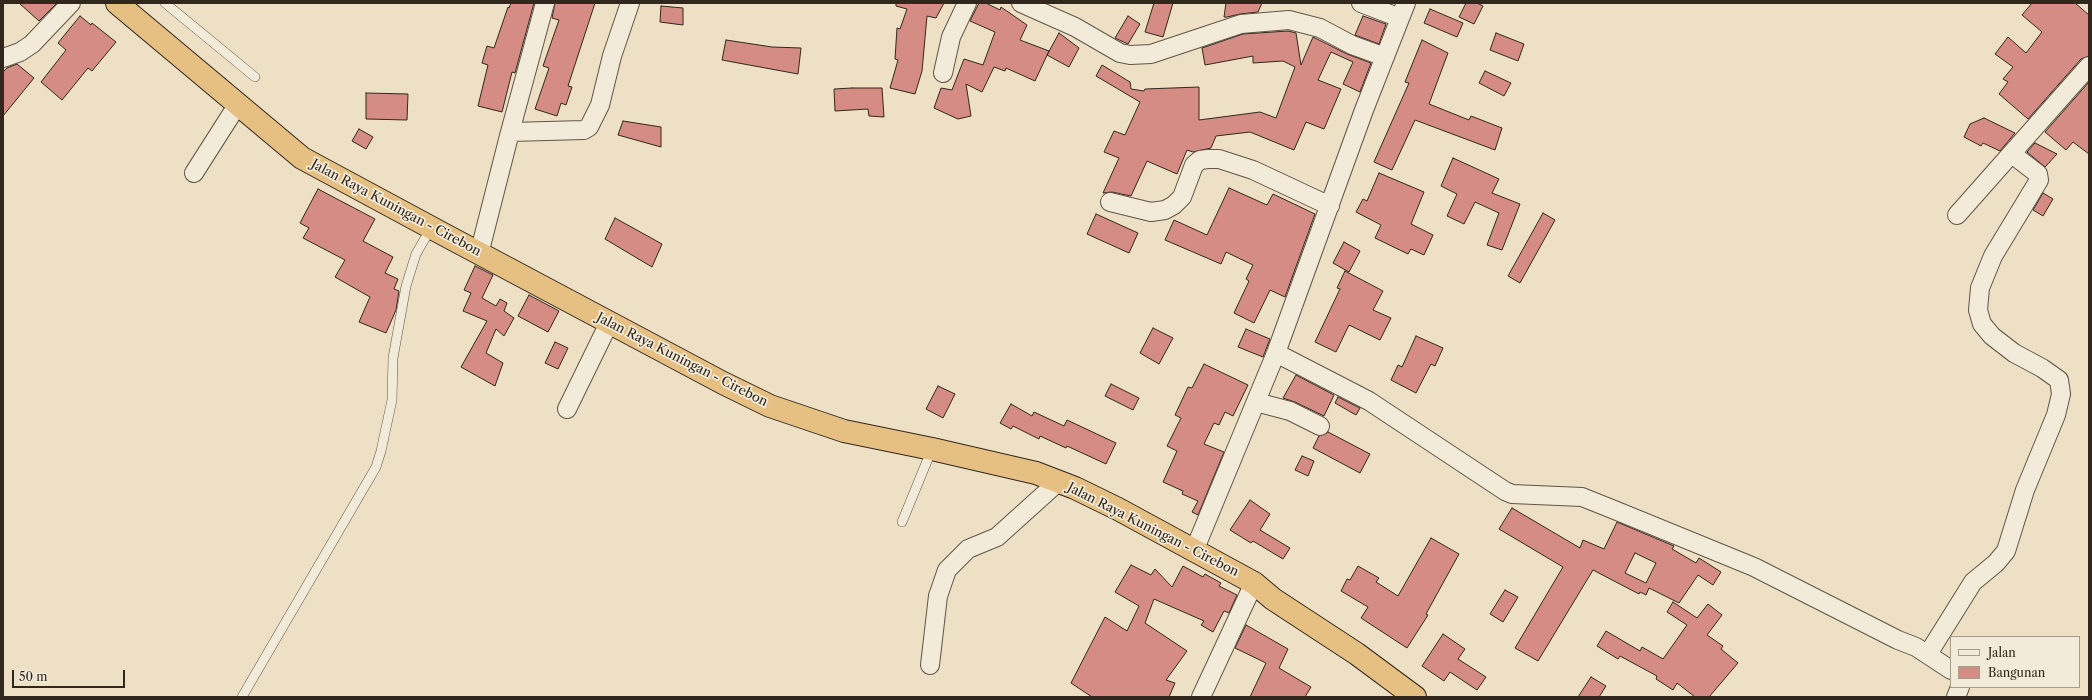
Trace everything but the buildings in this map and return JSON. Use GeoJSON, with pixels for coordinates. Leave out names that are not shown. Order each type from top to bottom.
{"type":"FeatureCollection","features":[{"type":"Feature","properties":{"kind":"highway","name":"Jalan Raya Kuningan - Cirebon"},"geometry":{"type":"LineString","coordinates":[[117,3],[302,158],[479,254],[747,396],[844,431],[932,449],[1036,474],[1058,482],[1118,509],[1254,583],[1273,599],[1357,654],[1415,697]]}},
{"type":"Feature","properties":{"kind":"street"},"geometry":{"type":"LineString","coordinates":[[3,58],[20,52],[32,44],[71,3]]}},
{"type":"Feature","properties":{"kind":"street"},"geometry":{"type":"LineString","coordinates":[[479,254],[545,3]]}},
{"type":"Feature","properties":{"kind":"street"},"geometry":{"type":"LineString","coordinates":[[510,132],[584,130],[589,127],[600,105],[612,56],[630,3]]}},
{"type":"Feature","properties":{"kind":"street"},"geometry":{"type":"LineString","coordinates":[[943,74],[951,37],[967,3]]}},
{"type":"Feature","properties":{"kind":"street"},"geometry":{"type":"LineString","coordinates":[[1020,3],[1075,27],[1120,53],[1130,55],[1151,54],[1240,24],[1289,20],[1320,28],[1352,45],[1385,57]]}},
{"type":"Feature","properties":{"kind":"street"},"geometry":{"type":"LineString","coordinates":[[1194,551],[1276,353],[1403,10],[1361,3]]}},
{"type":"Feature","properties":{"kind":"street"},"geometry":{"type":"LineString","coordinates":[[1957,215],[2089,66]]}},
{"type":"Feature","properties":{"kind":"street"},"geometry":{"type":"LineString","coordinates":[[194,173],[238,104]]}},
{"type":"Feature","properties":{"kind":"street"},"geometry":{"type":"LineString","coordinates":[[1928,654],[1973,582],[1996,563],[2006,551],[2025,490],[2056,415],[2061,394],[2059,380],[2042,368],[2014,353],[1992,336],[1982,324],[1978,310],[1980,288],[1993,256],[2039,180],[2038,174],[2012,154]]}},
{"type":"Feature","properties":{"kind":"street"},"geometry":{"type":"LineString","coordinates":[[1110,202],[1151,212],[1165,210],[1174,205],[1182,197],[1194,165],[1200,160],[1219,159],[1253,170],[1330,206]]}},
{"type":"Feature","properties":{"kind":"street"},"geometry":{"type":"LineString","coordinates":[[567,409],[610,323]]}},
{"type":"Feature","properties":{"kind":"street"},"geometry":{"type":"LineString","coordinates":[[1276,353],[1369,401],[1505,491],[1512,494],[1582,497],[1612,508],[1730,559],[1754,567],[1928,654],[1950,669]]}},
{"type":"Feature","properties":{"kind":"street"},"geometry":{"type":"LineString","coordinates":[[1256,402],[1290,411],[1320,426]]}},
{"type":"Feature","properties":{"kind":"street"},"geometry":{"type":"LineString","coordinates":[[930,666],[938,596],[947,570],[968,550],[997,537],[1058,482]]}},
{"type":"Feature","properties":{"kind":"street"},"geometry":{"type":"LineString","coordinates":[[1201,697],[1254,583]]}},
{"type":"Feature","properties":{"kind":"lane"},"geometry":{"type":"LineString","coordinates":[[164,3],[255,77]]}},
{"type":"Feature","properties":{"kind":"lane"},"geometry":{"type":"LineString","coordinates":[[242,697],[376,467],[382,451],[392,400],[393,358],[406,286],[416,254],[431,228]]}},
{"type":"Feature","properties":{"kind":"lane"},"geometry":{"type":"LineString","coordinates":[[902,522],[932,449]]}}]}
